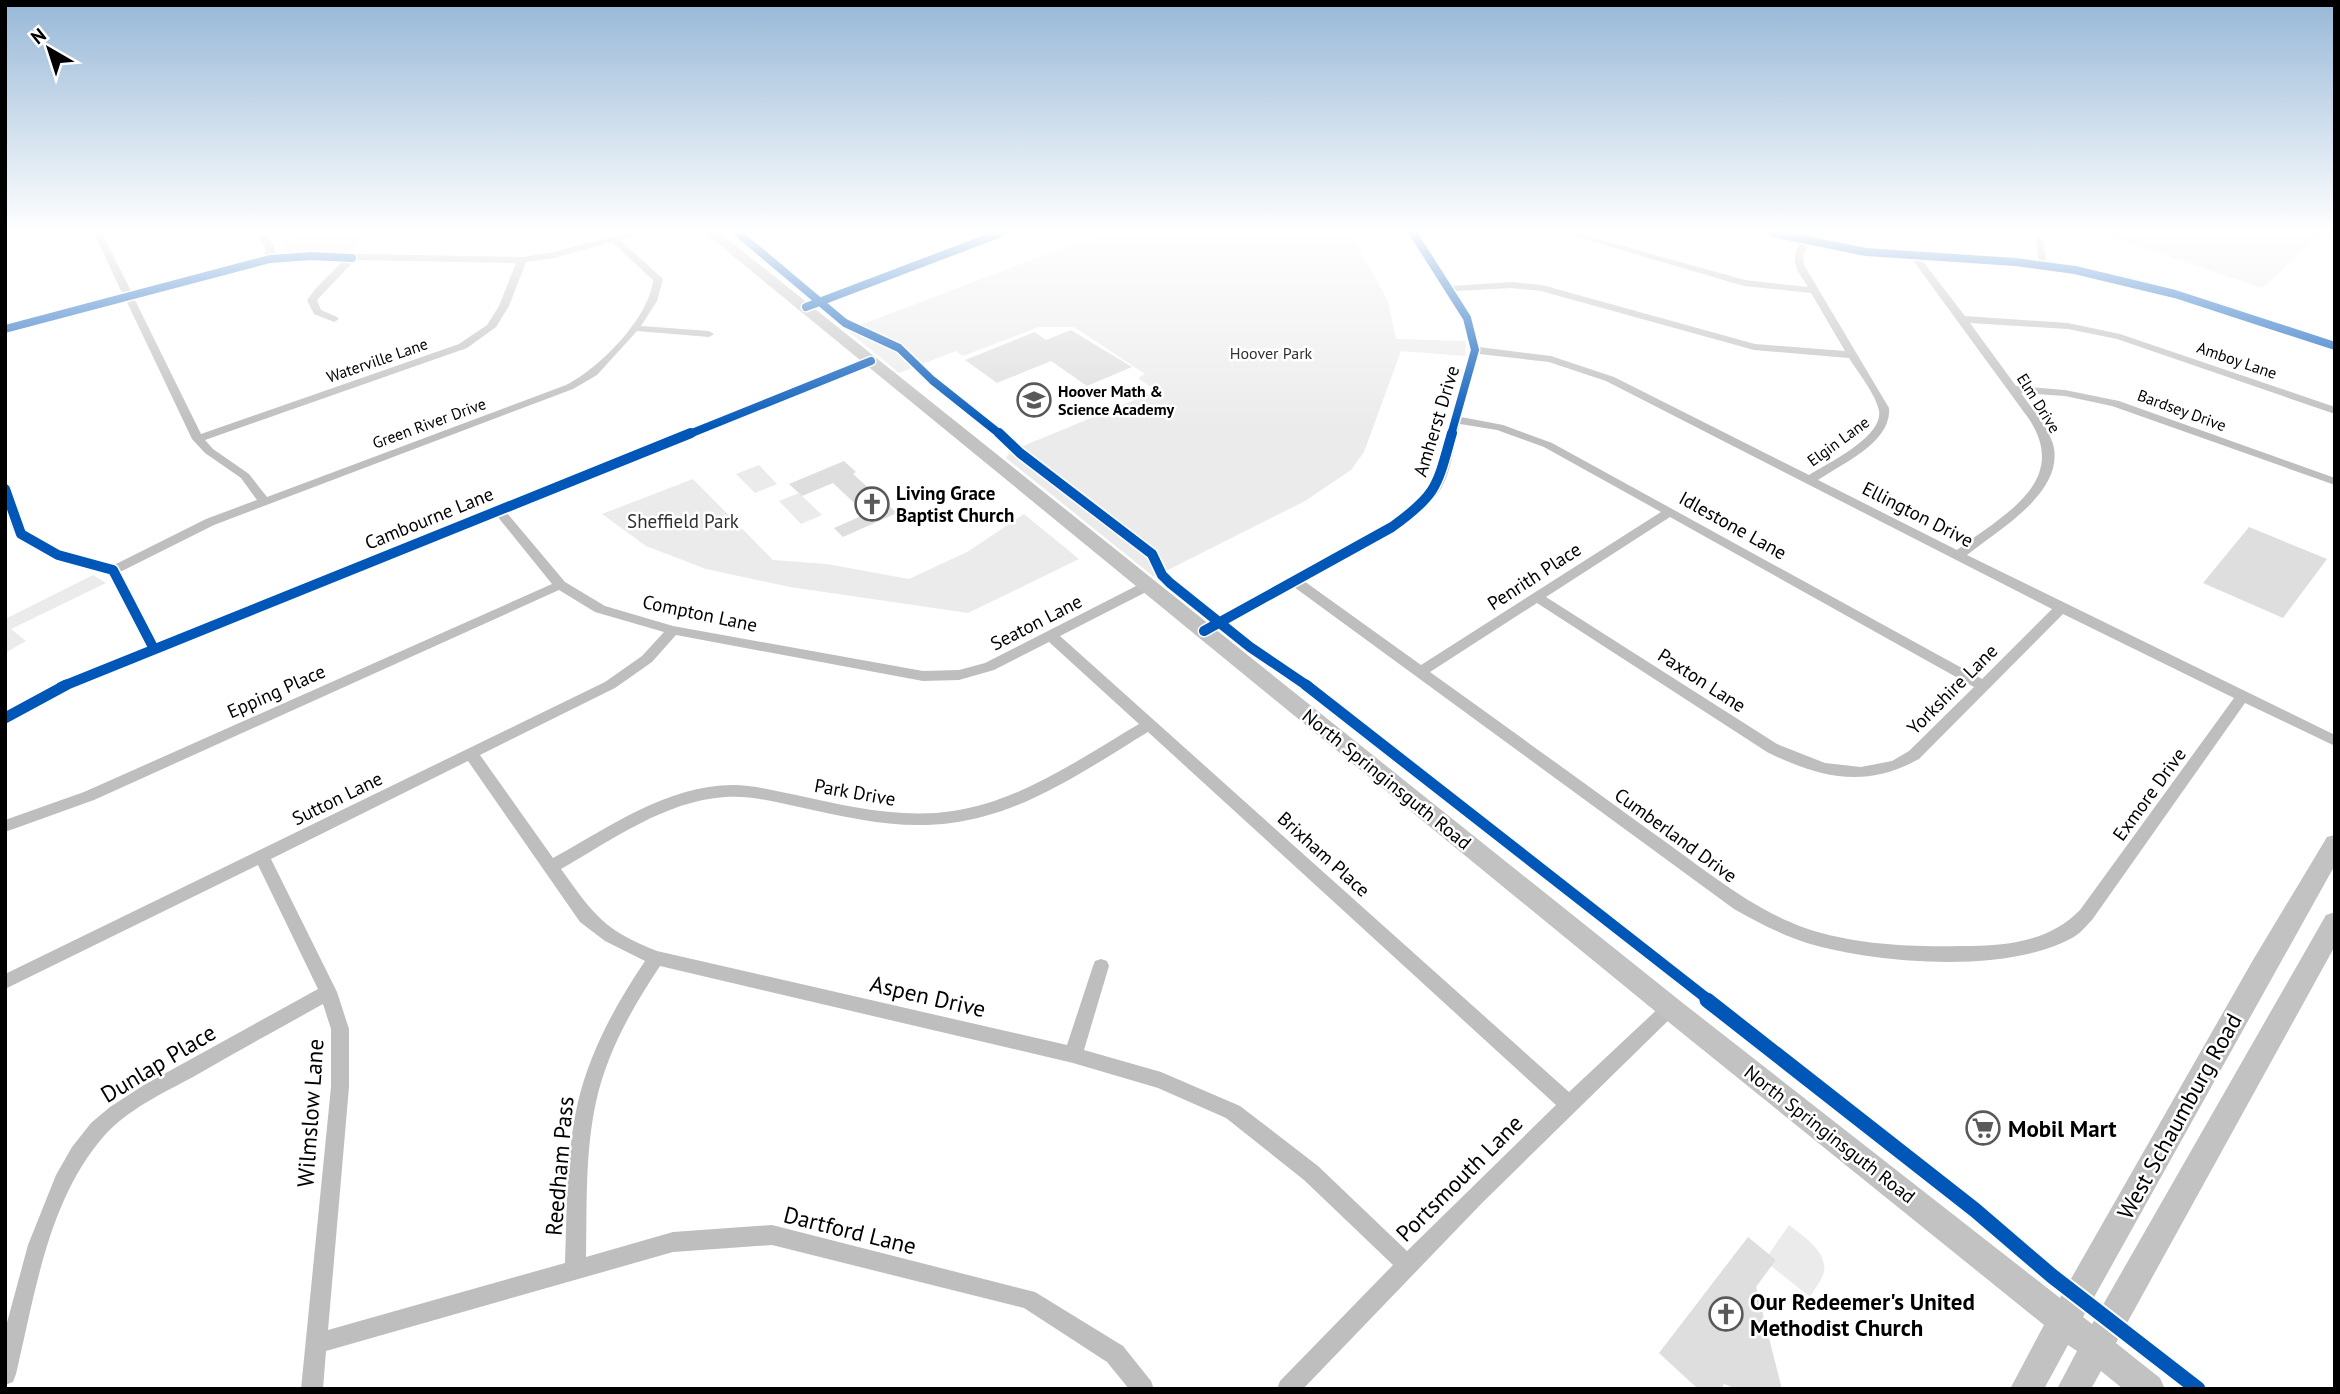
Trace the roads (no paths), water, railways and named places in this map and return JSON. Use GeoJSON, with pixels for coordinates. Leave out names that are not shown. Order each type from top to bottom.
{"type":"FeatureCollection","features":[{"type":"Feature","properties":{"kind":"street"},"geometry":{"type":"LineString","coordinates":[[5,329],[122,298]]}},
{"type":"Feature","properties":{"kind":"street"},"geometry":{"type":"LineString","coordinates":[[131,298],[198,439],[209,451],[245,476],[264,501]]}},
{"type":"Feature","properties":{"kind":"street"},"geometry":{"type":"LineString","coordinates":[[313,298],[317,312],[334,319]]}},
{"type":"Feature","properties":{"kind":"street","name":"Waterville Lane"},"geometry":{"type":"LineString","coordinates":[[198,439],[463,346],[491,327],[507,298]]}},
{"type":"Feature","properties":{"kind":"street","name":"Green River Drive"},"geometry":{"type":"LineString","coordinates":[[113,570],[191,530],[573,386],[603,364],[655,298]]}},
{"type":"Feature","properties":{"kind":"street","name":"North Springinsguth Road"},"geometry":{"type":"LineString","coordinates":[[795,298],[1670,1008],[2066,1320],[2149,1389]]}},
{"type":"Feature","properties":{"kind":"street"},"geometry":{"type":"LineString","coordinates":[[806,307],[830,298]]}},
{"type":"Feature","properties":{"kind":"street","name":"Amherst Drive"},"geometry":{"type":"LineString","coordinates":[[1204,631],[1392,527],[1421,506],[1437,485],[1475,350],[1467,318],[1455,298]]}},
{"type":"Feature","properties":{"kind":"street"},"geometry":{"type":"LineString","coordinates":[[1578,298],[1741,344],[1796,352],[1852,355]]}},
{"type":"Feature","properties":{"kind":"street","name":"Elgin Lane"},"geometry":{"type":"LineString","coordinates":[[1810,480],[1872,439],[1884,426],[1884,408],[1819,298]]}},
{"type":"Feature","properties":{"kind":"street","name":"Elm Drive"},"geometry":{"type":"LineString","coordinates":[[1945,298],[2044,436],[2049,457],[2044,481],[2028,501],[1958,556]]}},
{"type":"Feature","properties":{"kind":"street"},"geometry":{"type":"LineString","coordinates":[[2187,298],[2335,346]]}},
{"type":"Feature","properties":{"kind":"street","name":"Amboy Lane"},"geometry":{"type":"LineString","coordinates":[[1961,319],[2068,326],[2120,337],[2335,411]]}},
{"type":"Feature","properties":{"kind":"street"},"geometry":{"type":"LineString","coordinates":[[633,328],[709,334]]}},
{"type":"Feature","properties":{"kind":"street","name":"Ellington Drive"},"geometry":{"type":"LineString","coordinates":[[1475,350],[1532,355],[1592,372],[2061,608],[2335,741]]}},
{"type":"Feature","properties":{"kind":"street","name":"Cambourne Lane"},"geometry":{"type":"LineString","coordinates":[[5,718],[46,693],[871,360]]}},
{"type":"Feature","properties":{"kind":"street","name":"Bardsey Drive"},"geometry":{"type":"LineString","coordinates":[[2013,389],[2065,393],[2115,402],[2335,482]]}},
{"type":"Feature","properties":{"kind":"street","name":"Idlestone Lane"},"geometry":{"type":"LineString","coordinates":[[1457,420],[1499,427],[1532,437],[1982,685]]}},
{"type":"Feature","properties":{"kind":"street"},"geometry":{"type":"LineString","coordinates":[[5,489],[21,534],[58,555],[113,570],[154,649]]}},
{"type":"Feature","properties":{"kind":"street","name":"Compton Lane"},"geometry":{"type":"LineString","coordinates":[[497,509],[560,585],[600,609],[673,630],[937,676]]}},
{"type":"Feature","properties":{"kind":"street","name":"Penrith Place"},"geometry":{"type":"LineString","coordinates":[[1420,672],[1670,512]]}},
{"type":"Feature","properties":{"kind":"street","name":"Cumberland Drive"},"geometry":{"type":"LineString","coordinates":[[1296,581],[1722,892],[1761,916],[1808,936],[1872,950],[1983,954],[2042,943],[2068,932],[2086,915]]}},
{"type":"Feature","properties":{"kind":"street","name":"Epping Place"},"geometry":{"type":"LineString","coordinates":[[5,826],[89,796],[560,585]]}},
{"type":"Feature","properties":{"kind":"street","name":"Seaton Lane"},"geometry":{"type":"LineString","coordinates":[[937,676],[959,675],[989,667],[1147,586]]}},
{"type":"Feature","properties":{"kind":"street","name":"Paxton Lane"},"geometry":{"type":"LineString","coordinates":[[1537,597],[1772,748],[1811,766],[1857,774]]}},
{"type":"Feature","properties":{"kind":"street","name":"Yorkshire Lane"},"geometry":{"type":"LineString","coordinates":[[1857,774],[1899,766],[1914,755],[2061,608]]}},
{"type":"Feature","properties":{"kind":"street","name":"Sutton Lane"},"geometry":{"type":"LineString","coordinates":[[5,982],[620,679],[647,659],[673,630]]}},
{"type":"Feature","properties":{"kind":"street","name":"Brixham Place"},"geometry":{"type":"LineString","coordinates":[[1051,636],[1568,1104]]}},
{"type":"Feature","properties":{"kind":"street","name":"Exmore Drive"},"geometry":{"type":"LineString","coordinates":[[2086,915],[2243,696]]}},
{"type":"Feature","properties":{"kind":"street","name":"Park Drive"},"geometry":{"type":"LineString","coordinates":[[550,868],[662,807],[710,793],[754,792],[890,819],[933,819],[970,814],[1033,792],[1149,725]]}},
{"type":"Feature","properties":{"kind":"street","name":"Aspen Drive"},"geometry":{"type":"LineString","coordinates":[[471,754],[586,917],[597,928],[629,948],[656,958],[1073,1055],[1161,1080],[1233,1112],[1311,1173],[1406,1264]]}},
{"type":"Feature","properties":{"kind":"street","name":"West Schaumburg Road"},"geometry":{"type":"LineString","coordinates":[[2026,1389],[2262,968],[2335,844]]}},
{"type":"Feature","properties":{"kind":"street","name":"Wilmslow Lane"},"geometry":{"type":"LineString","coordinates":[[262,856],[328,992],[340,1029],[342,1055],[312,1389]]}},
{"type":"Feature","properties":{"kind":"street","name":"West Schaumburg Road"},"geometry":{"type":"LineString","coordinates":[[2073,1389],[2335,922]]}},
{"type":"Feature","properties":{"kind":"street","name":"Reedham Pass"},"geometry":{"type":"LineString","coordinates":[[575,1270],[580,1159],[593,1078],[626,1004],[656,958]]}},
{"type":"Feature","properties":{"kind":"street"},"geometry":{"type":"LineString","coordinates":[[1073,1055],[1101,966]]}},
{"type":"Feature","properties":{"kind":"street","name":"Dunlap Place"},"geometry":{"type":"LineString","coordinates":[[5,1374],[38,1246],[52,1204],[98,1130],[126,1106],[150,1091],[328,992]]}},
{"type":"Feature","properties":{"kind":"street","name":"Portsmouth Lane"},"geometry":{"type":"LineString","coordinates":[[1288,1389],[1406,1264],[1670,1008]]}},
{"type":"Feature","properties":{"kind":"street","name":"Dartford Lane"},"geometry":{"type":"LineString","coordinates":[[315,1344],[673,1242],[772,1235],[1028,1299],[1115,1354],[1143,1389]]}},
{"type":"Feature","properties":{"kind":"place","name":"Hoover Math & Science Academy"},"geometry":{"type":"Point","coordinates":[1034,400]}},
{"type":"Feature","properties":{"kind":"place","name":"Living Grace Baptist Church"},"geometry":{"type":"Point","coordinates":[872,504]}},
{"type":"Feature","properties":{"kind":"place","name":"Mobil Mart"},"geometry":{"type":"Point","coordinates":[1983,1128]}},
{"type":"Feature","properties":{"kind":"place","name":"Our Redeemer's United Methodist Church"},"geometry":{"type":"Point","coordinates":[1726,1314]}},
{"type":"Feature","properties":{"kind":"park label","name":"Hoover Park"},"geometry":{"type":"Point","coordinates":[1271,353]}},
{"type":"Feature","properties":{"kind":"park label","name":"Sheffield Park"},"geometry":{"type":"Point","coordinates":[683,521]}}]}
